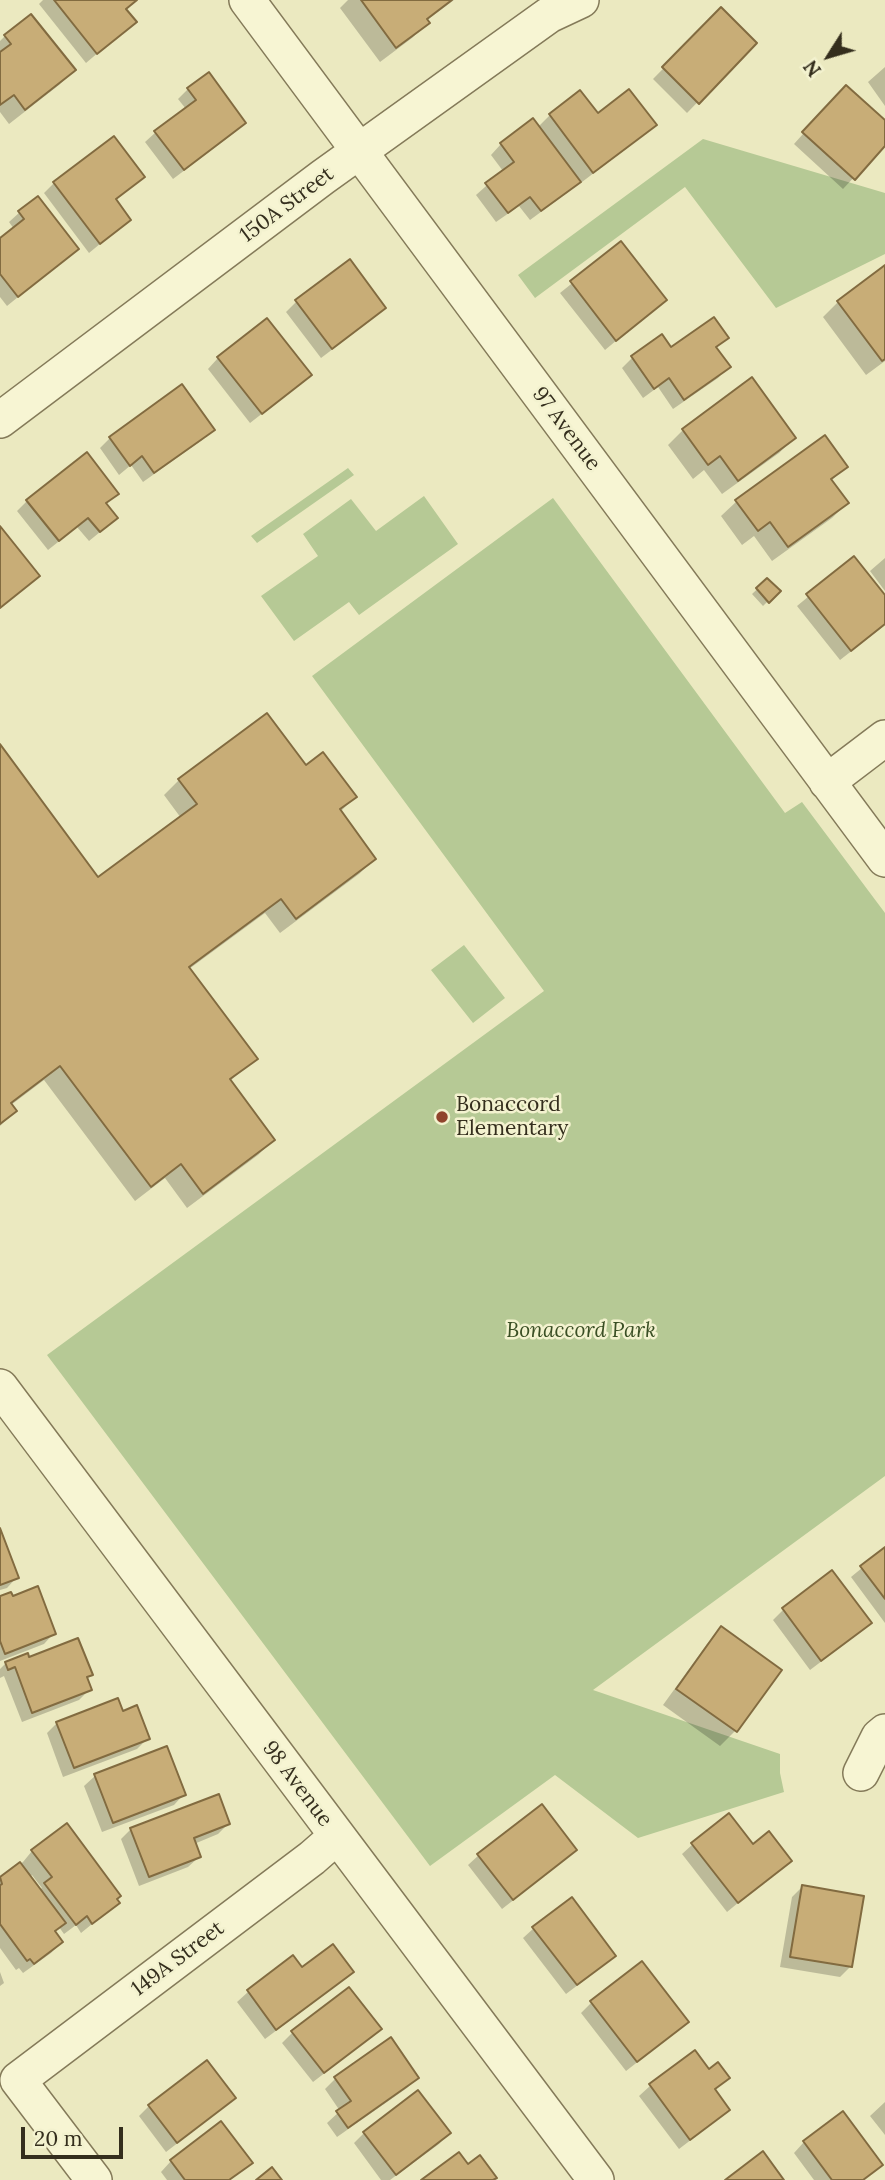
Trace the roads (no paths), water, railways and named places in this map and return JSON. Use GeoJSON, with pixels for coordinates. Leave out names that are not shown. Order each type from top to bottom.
{"type":"FeatureCollection","features":[{"type":"Feature","properties":{"kind":"street","name":"97 Avenue"},"geometry":{"type":"LineString","coordinates":[[247,0],[885,859]]}},
{"type":"Feature","properties":{"kind":"street","name":"150A Street"},"geometry":{"type":"LineString","coordinates":[[0,420],[359,151],[549,15],[581,0]]}},
{"type":"Feature","properties":{"kind":"street"},"geometry":{"type":"LineString","coordinates":[[827,782],[885,738]]}},
{"type":"Feature","properties":{"kind":"street","name":"98 Avenue"},"geometry":{"type":"LineString","coordinates":[[0,1387],[596,2180]]}},
{"type":"Feature","properties":{"kind":"street"},"geometry":{"type":"LineString","coordinates":[[861,1773],[879,1737],[885,1732]]}},
{"type":"Feature","properties":{"kind":"street","name":"149A Street"},"geometry":{"type":"LineString","coordinates":[[9,2080],[312,1858],[336,1837]]}},
{"type":"Feature","properties":{"kind":"street"},"geometry":{"type":"LineString","coordinates":[[9,2080],[94,2180]]}},
{"type":"Feature","properties":{"kind":"place","name":"Bonaccord Elementary"},"geometry":{"type":"Point","coordinates":[442,1117]}},
{"type":"Feature","properties":{"kind":"park label","name":"Bonaccord Park"},"geometry":{"type":"Point","coordinates":[581,1331]}}]}
